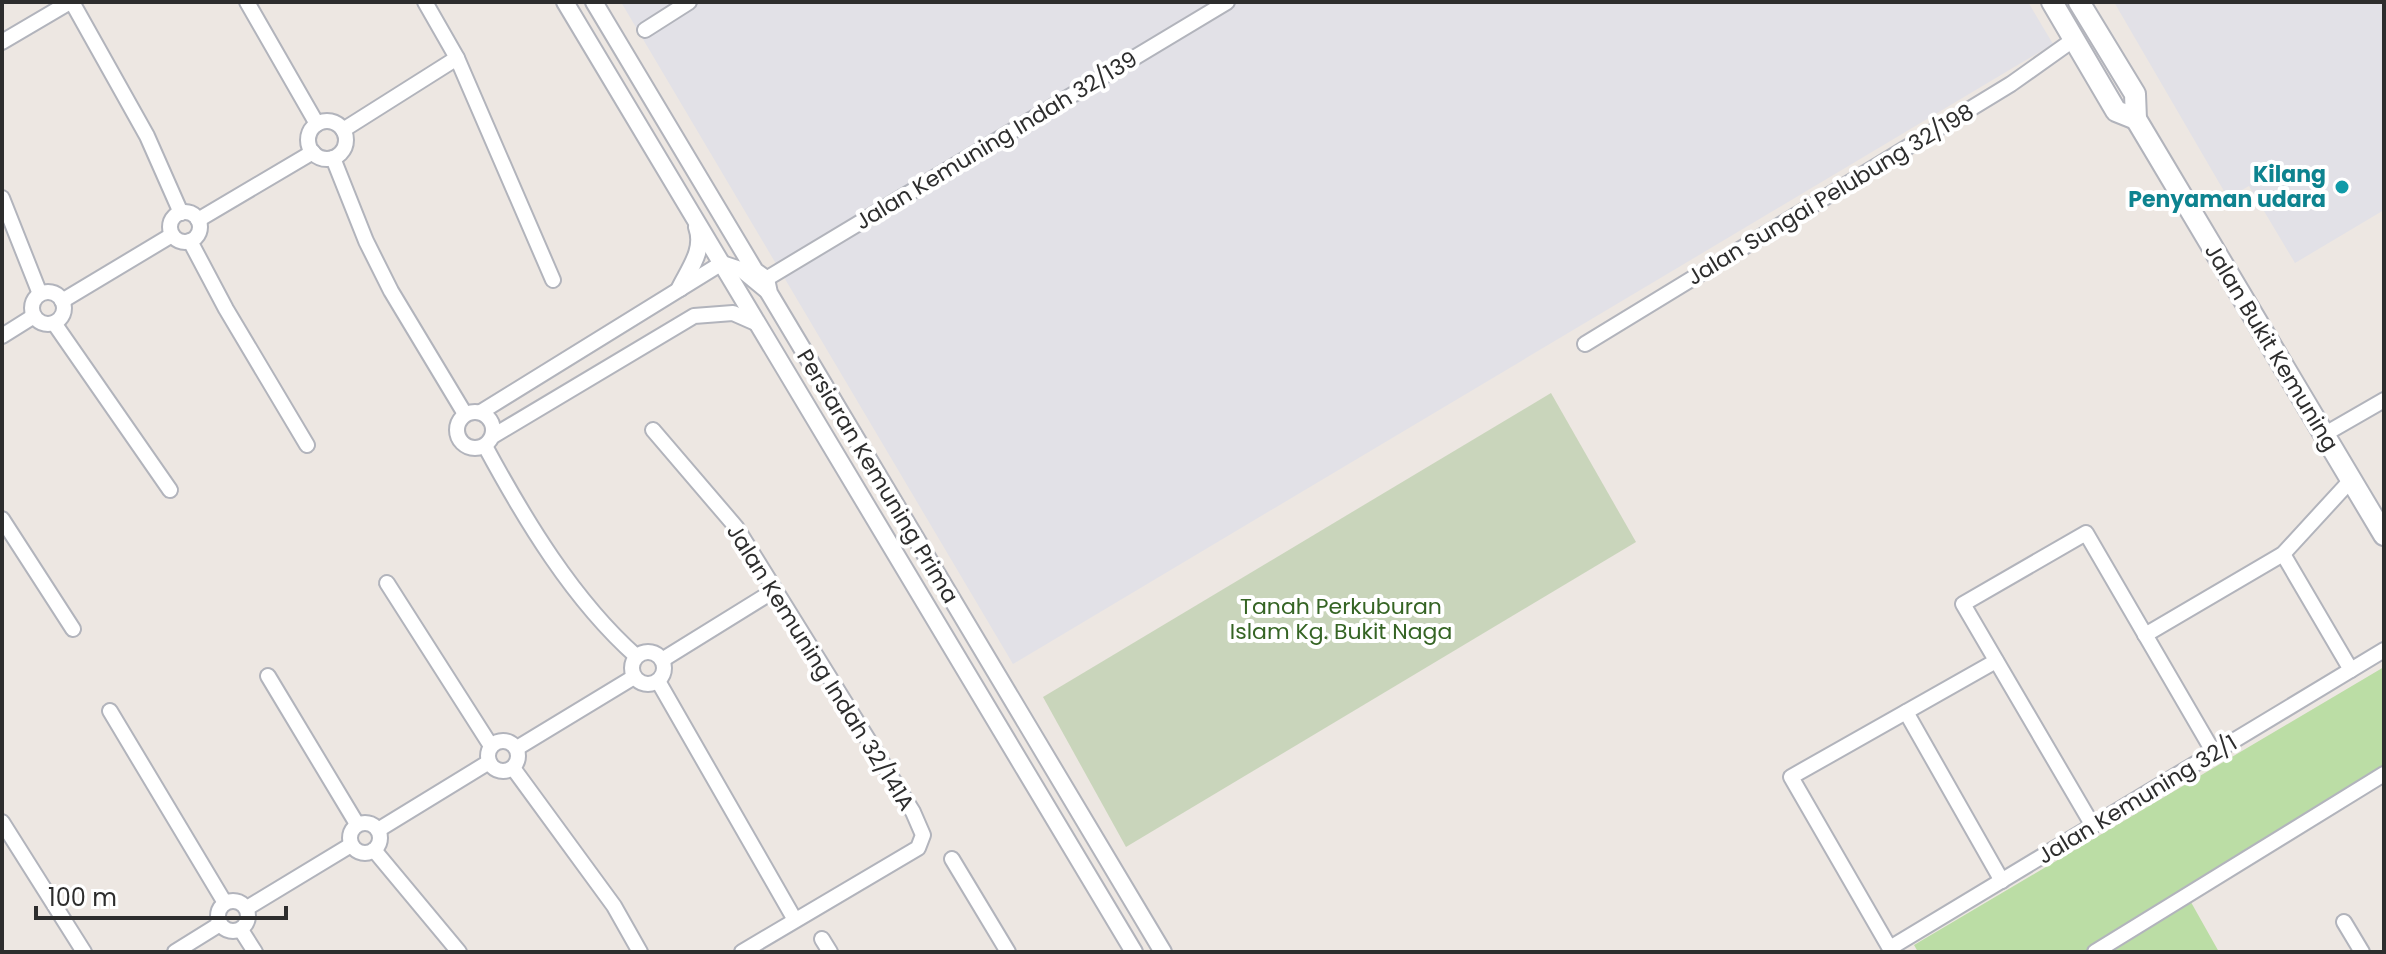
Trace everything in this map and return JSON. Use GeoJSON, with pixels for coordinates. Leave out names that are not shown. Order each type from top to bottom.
{"type":"FeatureCollection","features":[{"type":"Feature","properties":{"kind":"main road","name":"Jalan Bukit Kemuning"},"geometry":{"type":"LineString","coordinates":[[2052,2],[2116,111],[2136,119]]}},
{"type":"Feature","properties":{"kind":"main road","name":"Jalan Bukit Kemuning"},"geometry":{"type":"LineString","coordinates":[[2079,2],[2135,94],[2136,119],[2384,535]]}},
{"type":"Feature","properties":{"kind":"street"},"geometry":{"type":"LineString","coordinates":[[2,42],[71,2],[147,136],[181,213]]}},
{"type":"Feature","properties":{"kind":"street"},"geometry":{"type":"LineString","coordinates":[[247,2],[317,124]]}},
{"type":"Feature","properties":{"kind":"street"},"geometry":{"type":"LineString","coordinates":[[425,2],[457,58],[553,280]]}},
{"type":"Feature","properties":{"kind":"street","name":"Persiaran Kemuning Prima"},"geometry":{"type":"LineString","coordinates":[[565,2],[1134,952]]}},
{"type":"Feature","properties":{"kind":"street","name":"Persiaran Kemuning Prima"},"geometry":{"type":"LineString","coordinates":[[594,2],[755,271],[767,286],[1163,952]]}},
{"type":"Feature","properties":{"kind":"street"},"geometry":{"type":"LineString","coordinates":[[645,30],[689,2]]}},
{"type":"Feature","properties":{"kind":"street","name":"Jalan Kemuning Indah 32/139"},"geometry":{"type":"LineString","coordinates":[[767,286],[1227,2]]}},
{"type":"Feature","properties":{"kind":"street","name":"Jalan Sungai Pelubung 32/198"},"geometry":{"type":"LineString","coordinates":[[1585,344],[2011,84],[2073,40]]}},
{"type":"Feature","properties":{"kind":"street"},"geometry":{"type":"LineString","coordinates":[[343,130],[457,58]]}},
{"type":"Feature","properties":{"kind":"street"},"geometry":{"type":"LineString","coordinates":[[332,121],[343,130],[345,146],[333,158],[322,158],[313,152],[308,137],[317,124],[332,121]]}},
{"type":"Feature","properties":{"kind":"street"},"geometry":{"type":"LineString","coordinates":[[198,220],[313,152]]}},
{"type":"Feature","properties":{"kind":"street"},"geometry":{"type":"LineString","coordinates":[[333,158],[366,241],[391,291],[465,414]]}},
{"type":"Feature","properties":{"kind":"street"},"geometry":{"type":"LineString","coordinates":[[2,198],[40,294]]}},
{"type":"Feature","properties":{"kind":"street"},"geometry":{"type":"LineString","coordinates":[[680,288],[698,252],[701,238],[691,212]]}},
{"type":"Feature","properties":{"kind":"street"},"geometry":{"type":"LineString","coordinates":[[181,213],[191,213],[198,220],[199,233],[190,241],[180,241],[172,235],[171,222],[181,213]]}},
{"type":"Feature","properties":{"kind":"street"},"geometry":{"type":"LineString","coordinates":[[62,301],[172,235]]}},
{"type":"Feature","properties":{"kind":"street"},"geometry":{"type":"LineString","coordinates":[[190,241],[226,309],[307,445]]}},
{"type":"Feature","properties":{"kind":"street"},"geometry":{"type":"LineString","coordinates":[[465,414],[481,412],[722,263],[740,269],[767,286]]}},
{"type":"Feature","properties":{"kind":"street"},"geometry":{"type":"LineString","coordinates":[[34,316],[33,301],[40,294],[50,292],[62,301]]}},
{"type":"Feature","properties":{"kind":"street"},"geometry":{"type":"LineString","coordinates":[[34,316],[45,324],[54,323],[62,316],[62,301]]}},
{"type":"Feature","properties":{"kind":"street"},"geometry":{"type":"LineString","coordinates":[[465,414],[457,429],[460,440],[468,447],[489,441],[694,316],[733,313],[746,316],[757,323],[773,348]]}},
{"type":"Feature","properties":{"kind":"street"},"geometry":{"type":"LineString","coordinates":[[2,336],[34,316]]}},
{"type":"Feature","properties":{"kind":"street"},"geometry":{"type":"LineString","coordinates":[[54,323],[170,490]]}},
{"type":"Feature","properties":{"kind":"street"},"geometry":{"type":"LineString","coordinates":[[2325,434],[2384,400]]}},
{"type":"Feature","properties":{"kind":"street"},"geometry":{"type":"LineString","coordinates":[[481,412],[492,424],[489,441],[511,495],[557,563],[613,636],[636,656]]}},
{"type":"Feature","properties":{"kind":"street","name":"Jalan Kemuning Indah 32/141A"},"geometry":{"type":"LineString","coordinates":[[653,430],[736,527],[913,812],[923,835],[918,848],[795,920]]}},
{"type":"Feature","properties":{"kind":"street"},"geometry":{"type":"LineString","coordinates":[[2145,635],[2283,554],[2351,480]]}},
{"type":"Feature","properties":{"kind":"street"},"geometry":{"type":"LineString","coordinates":[[2,519],[73,629]]}},
{"type":"Feature","properties":{"kind":"street"},"geometry":{"type":"LineString","coordinates":[[2093,826],[1963,604],[2086,533],[2214,753]]}},
{"type":"Feature","properties":{"kind":"street"},"geometry":{"type":"LineString","coordinates":[[2283,554],[2351,670]]}},
{"type":"Feature","properties":{"kind":"street"},"geometry":{"type":"LineString","coordinates":[[387,583],[491,746],[489,762]]}},
{"type":"Feature","properties":{"kind":"street"},"geometry":{"type":"LineString","coordinates":[[662,660],[775,590]]}},
{"type":"Feature","properties":{"kind":"street","name":"Jalan Kemuning 32/1"},"geometry":{"type":"LineString","coordinates":[[1891,950],[2384,650]]}},
{"type":"Feature","properties":{"kind":"street"},"geometry":{"type":"LineString","coordinates":[[650,652],[662,660],[664,674],[658,681],[648,685],[634,677],[632,666],[636,656],[650,652]]}},
{"type":"Feature","properties":{"kind":"street"},"geometry":{"type":"LineString","coordinates":[[1891,950],[1791,777],[1996,661]]}},
{"type":"Feature","properties":{"kind":"street"},"geometry":{"type":"LineString","coordinates":[[268,676],[357,824]]}},
{"type":"Feature","properties":{"kind":"street"},"geometry":{"type":"LineString","coordinates":[[517,748],[634,677]]}},
{"type":"Feature","properties":{"kind":"street"},"geometry":{"type":"LineString","coordinates":[[658,681],[795,920],[742,952]]}},
{"type":"Feature","properties":{"kind":"street"},"geometry":{"type":"LineString","coordinates":[[110,711],[225,903]]}},
{"type":"Feature","properties":{"kind":"street"},"geometry":{"type":"LineString","coordinates":[[1906,712],[2002,881]]}},
{"type":"Feature","properties":{"kind":"street"},"geometry":{"type":"LineString","coordinates":[[491,746],[505,740],[517,748]]}},
{"type":"Feature","properties":{"kind":"street"},"geometry":{"type":"LineString","coordinates":[[489,762],[500,771],[513,768],[518,761],[517,748]]}},
{"type":"Feature","properties":{"kind":"street"},"geometry":{"type":"LineString","coordinates":[[378,830],[489,762]]}},
{"type":"Feature","properties":{"kind":"street"},"geometry":{"type":"LineString","coordinates":[[513,768],[614,906],[640,952]]}},
{"type":"Feature","properties":{"kind":"street"},"geometry":{"type":"LineString","coordinates":[[2095,952],[2384,774]]}},
{"type":"Feature","properties":{"kind":"street"},"geometry":{"type":"LineString","coordinates":[[2,822],[84,952]]}},
{"type":"Feature","properties":{"kind":"street"},"geometry":{"type":"LineString","coordinates":[[366,822],[378,830],[379,843],[374,850],[359,852],[351,845],[349,836],[357,824],[366,822]]}},
{"type":"Feature","properties":{"kind":"street"},"geometry":{"type":"LineString","coordinates":[[247,908],[351,845]]}},
{"type":"Feature","properties":{"kind":"street"},"geometry":{"type":"LineString","coordinates":[[374,850],[459,952]]}},
{"type":"Feature","properties":{"kind":"street"},"geometry":{"type":"LineString","coordinates":[[952,859],[1008,952]]}},
{"type":"Feature","properties":{"kind":"street"},"geometry":{"type":"LineString","coordinates":[[220,924],[219,911],[225,903],[234,900],[247,908]]}},
{"type":"Feature","properties":{"kind":"street"},"geometry":{"type":"LineString","coordinates":[[220,924],[232,932],[241,930],[248,922],[247,908]]}},
{"type":"Feature","properties":{"kind":"street"},"geometry":{"type":"LineString","coordinates":[[2344,922],[2362,952]]}},
{"type":"Feature","properties":{"kind":"street"},"geometry":{"type":"LineString","coordinates":[[175,952],[220,924]]}},
{"type":"Feature","properties":{"kind":"street"},"geometry":{"type":"LineString","coordinates":[[241,930],[255,952]]}},
{"type":"Feature","properties":{"kind":"shaded area"},"geometry":{"type":"Polygon","coordinates":[[[621,2],[2028,2],[2053,44],[1013,664],[621,2]]]}},
{"type":"Feature","properties":{"kind":"shaded area"},"geometry":{"type":"Polygon","coordinates":[[[2114,2],[2384,2],[2384,210],[2295,263],[2249,186],[2228,198],[2114,2]]]}},
{"type":"Feature","properties":{"kind":"green space","name":"Tanah Perkuburan Islam Kg. Bukit Naga"},"geometry":{"type":"Polygon","coordinates":[[[1551,393],[1636,542],[1126,847],[1043,697],[1551,393]]]}},
{"type":"Feature","properties":{"kind":"green space"},"geometry":{"type":"Polygon","coordinates":[[[2384,667],[2384,766],[2183,888],[2219,952],[1918,952],[1914,945],[2384,667]]]}},
{"type":"Feature","properties":{"kind":"place","name":"Kilang Penyaman udara"},"geometry":{"type":"Point","coordinates":[2342,187]}}]}
